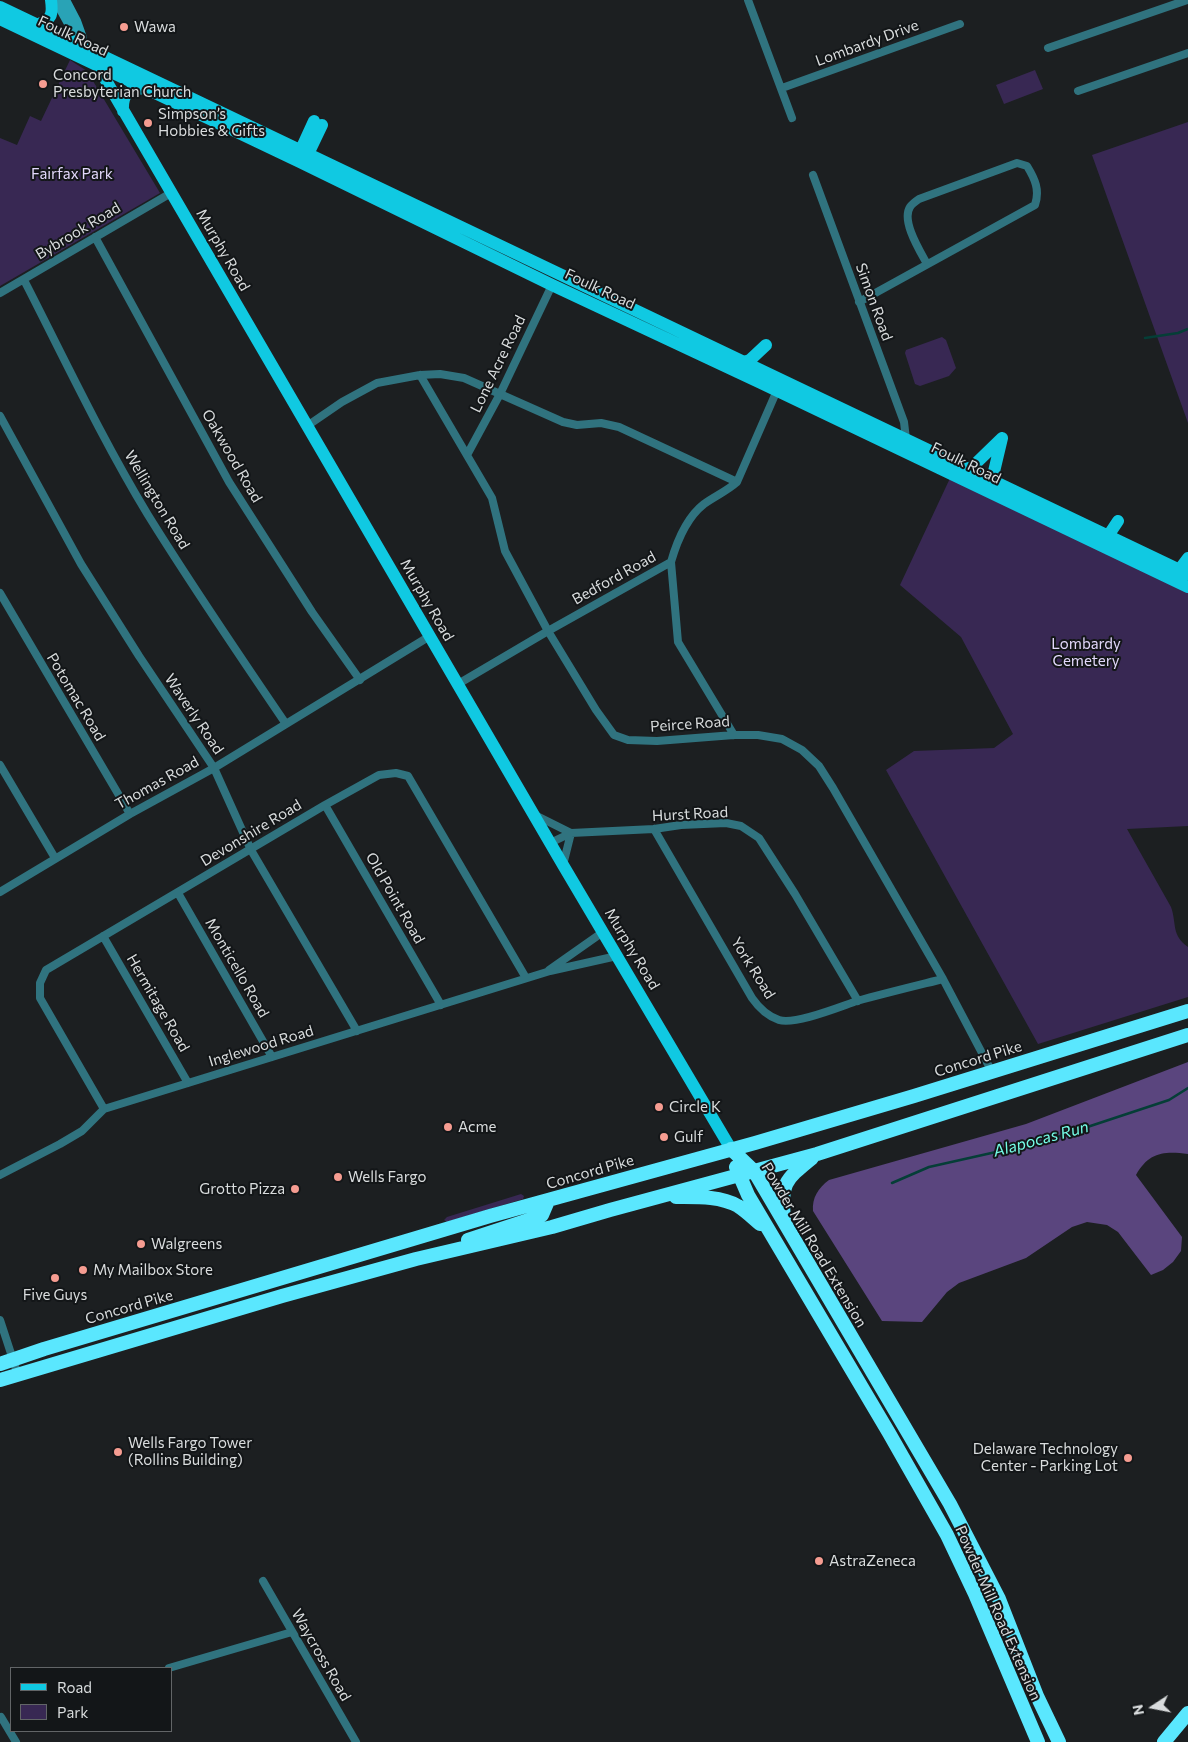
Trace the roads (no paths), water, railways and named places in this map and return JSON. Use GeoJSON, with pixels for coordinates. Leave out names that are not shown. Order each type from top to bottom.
{"type":"FeatureCollection","features":[{"type":"Feature","properties":{"kind":"highway","name":"Concord Pike"},"geometry":{"type":"LineString","coordinates":[[6,1362],[374,1250],[731,1150],[914,1096],[1188,1011]]}},
{"type":"Feature","properties":{"kind":"highway"},"geometry":{"type":"LineString","coordinates":[[0,1380],[282,1296],[416,1259],[552,1227],[817,1154],[1188,1036]]}},
{"type":"Feature","properties":{"kind":"highway","name":"Powder Mill Road Extension"},"geometry":{"type":"LineString","coordinates":[[731,1150],[754,1172],[950,1504],[999,1599],[1037,1696],[1059,1742]]}},
{"type":"Feature","properties":{"kind":"highway","name":"Powder Mill Road Extension"},"geometry":{"type":"LineString","coordinates":[[731,1150],[748,1195],[768,1231],[889,1433],[946,1535],[975,1594],[1038,1742]]}},
{"type":"Feature","properties":{"kind":"highway"},"geometry":{"type":"LineString","coordinates":[[785,1223],[783,1205],[784,1186],[792,1175],[817,1154]]}},
{"type":"Feature","properties":{"kind":"highway"},"geometry":{"type":"LineString","coordinates":[[661,1196],[700,1197],[730,1203],[746,1211],[768,1231]]}},
{"type":"Feature","properties":{"kind":"highway"},"geometry":{"type":"LineString","coordinates":[[416,1259],[487,1232],[538,1217],[542,1215],[548,1201]]}},
{"type":"Feature","properties":{"kind":"highway"},"geometry":{"type":"LineString","coordinates":[[1164,1742],[1188,1713]]}},
{"type":"Feature","properties":{"kind":"main road"},"geometry":{"type":"LineString","coordinates":[[37,25],[46,21],[51,16],[51,0]]}},
{"type":"Feature","properties":{"kind":"main road","name":"Foulk Road"},"geometry":{"type":"LineString","coordinates":[[0,7],[203,102],[552,285],[906,439],[992,480],[1046,513],[1108,536],[1184,572]]}},
{"type":"Feature","properties":{"kind":"main road","name":"Foulk Road"},"geometry":{"type":"LineString","coordinates":[[3,23],[146,88],[303,155],[744,362],[778,384],[1046,513],[1188,587]]}},
{"type":"Feature","properties":{"kind":"main road","name":"Murphy Road"},"geometry":{"type":"LineString","coordinates":[[86,48],[98,65],[533,814],[731,1150]]}},
{"type":"Feature","properties":{"kind":"main road"},"geometry":{"type":"LineString","coordinates":[[124,110],[123,103],[126,94],[133,90],[146,88]]}},
{"type":"Feature","properties":{"kind":"main road"},"geometry":{"type":"LineString","coordinates":[[303,155],[303,145],[318,123]]}},
{"type":"Feature","properties":{"kind":"main road"},"geometry":{"type":"LineString","coordinates":[[744,362],[750,360],[766,345]]}},
{"type":"Feature","properties":{"kind":"main road"},"geometry":{"type":"LineString","coordinates":[[969,470],[1002,438],[992,480]]}},
{"type":"Feature","properties":{"kind":"main road"},"geometry":{"type":"LineString","coordinates":[[1108,536],[1118,522]]}},
{"type":"Feature","properties":{"kind":"main road"},"geometry":{"type":"LineString","coordinates":[[1184,572],[1188,558]]}},
{"type":"Feature","properties":{"kind":"street"},"geometry":{"type":"LineString","coordinates":[[56,0],[71,27],[86,48]]}},
{"type":"Feature","properties":{"kind":"street"},"geometry":{"type":"LineString","coordinates":[[65,0],[76,21],[86,48]]}},
{"type":"Feature","properties":{"kind":"street"},"geometry":{"type":"LineString","coordinates":[[748,0],[792,118]]}},
{"type":"Feature","properties":{"kind":"street"},"geometry":{"type":"LineString","coordinates":[[1048,48],[1187,0]]}},
{"type":"Feature","properties":{"kind":"street","name":"Lombardy Drive"},"geometry":{"type":"LineString","coordinates":[[782,88],[960,24]]}},
{"type":"Feature","properties":{"kind":"street"},"geometry":{"type":"LineString","coordinates":[[1078,91],[1188,53]]}},
{"type":"Feature","properties":{"kind":"street"},"geometry":{"type":"LineString","coordinates":[[859,302],[1035,205],[1038,195],[1034,179],[1027,166],[1017,163],[919,199],[909,208],[907,218],[910,230],[927,264]]}},
{"type":"Feature","properties":{"kind":"street","name":"Simon Road"},"geometry":{"type":"LineString","coordinates":[[813,175],[904,422],[906,439]]}},
{"type":"Feature","properties":{"kind":"street","name":"Bybrook Road"},"geometry":{"type":"LineString","coordinates":[[0,293],[171,193]]}},
{"type":"Feature","properties":{"kind":"street","name":"Oakwood Road"},"geometry":{"type":"LineString","coordinates":[[95,237],[229,482],[312,612],[360,680]]}},
{"type":"Feature","properties":{"kind":"street","name":"Wellington Road"},"geometry":{"type":"LineString","coordinates":[[24,280],[107,441],[148,513],[214,619],[286,724]]}},
{"type":"Feature","properties":{"kind":"street","name":"Lone Acre Road"},"geometry":{"type":"LineString","coordinates":[[467,454],[500,394],[552,285]]}},
{"type":"Feature","properties":{"kind":"street"},"geometry":{"type":"LineString","coordinates":[[307,426],[342,402],[377,383],[420,375],[440,374],[464,378],[563,422],[577,425],[601,423],[619,427],[737,482]]}},
{"type":"Feature","properties":{"kind":"street","name":"Peirce Road"},"geometry":{"type":"LineString","coordinates":[[420,375],[492,498],[505,552],[548,631],[596,710],[614,735],[628,740],[656,741],[758,735],[782,739],[802,750],[819,766],[838,796],[944,979],[992,1072]]}},
{"type":"Feature","properties":{"kind":"street","name":"Bedford Road"},"geometry":{"type":"LineString","coordinates":[[458,684],[671,562],[688,521],[704,505],[737,482],[778,384]]}},
{"type":"Feature","properties":{"kind":"street","name":"Waverly Road"},"geometry":{"type":"LineString","coordinates":[[0,416],[81,564],[138,656],[214,768],[250,850],[357,1031]]}},
{"type":"Feature","properties":{"kind":"street"},"geometry":{"type":"LineString","coordinates":[[671,562],[678,642],[734,735]]}},
{"type":"Feature","properties":{"kind":"street","name":"Potomac Road"},"geometry":{"type":"LineString","coordinates":[[0,594],[130,814]]}},
{"type":"Feature","properties":{"kind":"street","name":"Thomas Road"},"geometry":{"type":"LineString","coordinates":[[0,892],[130,814],[214,768],[430,636]]}},
{"type":"Feature","properties":{"kind":"street"},"geometry":{"type":"LineString","coordinates":[[0,765],[55,858]]}},
{"type":"Feature","properties":{"kind":"street","name":"Devonshire Road"},"geometry":{"type":"LineString","coordinates":[[104,1109],[40,998],[40,983],[46,970],[378,775],[396,773],[408,776],[526,978]]}},
{"type":"Feature","properties":{"kind":"street","name":"Old Point Road"},"geometry":{"type":"LineString","coordinates":[[325,805],[441,1005]]}},
{"type":"Feature","properties":{"kind":"street"},"geometry":{"type":"LineString","coordinates":[[533,814],[571,833],[563,864]]}},
{"type":"Feature","properties":{"kind":"street","name":"Hurst Road"},"geometry":{"type":"LineString","coordinates":[[550,843],[571,833],[654,829],[681,824],[726,823],[741,826],[759,838],[795,894],[858,1001]]}},
{"type":"Feature","properties":{"kind":"street","name":"York Road"},"geometry":{"type":"LineString","coordinates":[[654,829],[760,1008],[767,1015],[779,1020],[791,1021],[858,1001],[944,979]]}},
{"type":"Feature","properties":{"kind":"street","name":"Monticello Road"},"geometry":{"type":"LineString","coordinates":[[178,893],[272,1057]]}},
{"type":"Feature","properties":{"kind":"street","name":"Inglewood Road"},"geometry":{"type":"LineString","coordinates":[[545,973],[603,932]]}},
{"type":"Feature","properties":{"kind":"street","name":"Hermitage Road"},"geometry":{"type":"LineString","coordinates":[[103,936],[188,1083]]}},
{"type":"Feature","properties":{"kind":"street","name":"Inglewood Road"},"geometry":{"type":"LineString","coordinates":[[0,1175],[82,1131],[104,1109],[526,978],[617,956]]}},
{"type":"Feature","properties":{"kind":"street"},"geometry":{"type":"LineString","coordinates":[[0,1320],[6,1362],[18,1374]]}},
{"type":"Feature","properties":{"kind":"street","name":"Waycross Road"},"geometry":{"type":"LineString","coordinates":[[263,1581],[356,1742]]}},
{"type":"Feature","properties":{"kind":"street"},"geometry":{"type":"LineString","coordinates":[[172,1667],[292,1632]]}},
{"type":"Feature","properties":{"kind":"street"},"geometry":{"type":"LineString","coordinates":[[1,1717],[16,1742]]}},
{"type":"Feature","properties":{"kind":"waterway"},"geometry":{"type":"LineString","coordinates":[[1145,338],[1178,333],[1188,329]]}},
{"type":"Feature","properties":{"kind":"waterway","name":"Alapocas Run"},"geometry":{"type":"LineString","coordinates":[[892,1183],[929,1167],[1045,1141],[1169,1100],[1188,1088]]}},
{"type":"Feature","properties":{"kind":"place","name":"Wawa"},"geometry":{"type":"Point","coordinates":[124,27]}},
{"type":"Feature","properties":{"kind":"place","name":"Concord Presbyterian Church"},"geometry":{"type":"Point","coordinates":[43,84]}},
{"type":"Feature","properties":{"kind":"place","name":"Simpson’s Hobbies & Gifts"},"geometry":{"type":"Point","coordinates":[148,123]}},
{"type":"Feature","properties":{"kind":"place","name":"Circle K"},"geometry":{"type":"Point","coordinates":[659,1107]}},
{"type":"Feature","properties":{"kind":"place","name":"Acme"},"geometry":{"type":"Point","coordinates":[448,1127]}},
{"type":"Feature","properties":{"kind":"place","name":"Gulf"},"geometry":{"type":"Point","coordinates":[664,1137]}},
{"type":"Feature","properties":{"kind":"place","name":"Wells Fargo"},"geometry":{"type":"Point","coordinates":[338,1177]}},
{"type":"Feature","properties":{"kind":"place","name":"Grotto Pizza"},"geometry":{"type":"Point","coordinates":[295,1189]}},
{"type":"Feature","properties":{"kind":"place","name":"Walgreens"},"geometry":{"type":"Point","coordinates":[141,1244]}},
{"type":"Feature","properties":{"kind":"place","name":"My Mailbox Store"},"geometry":{"type":"Point","coordinates":[83,1270]}},
{"type":"Feature","properties":{"kind":"place","name":"Five Guys"},"geometry":{"type":"Point","coordinates":[55,1278]}},
{"type":"Feature","properties":{"kind":"place","name":"Wells Fargo Tower (Rollins Building)"},"geometry":{"type":"Point","coordinates":[118,1452]}},
{"type":"Feature","properties":{"kind":"place","name":"Delaware Technology Center - Parking Lot"},"geometry":{"type":"Point","coordinates":[1128,1458]}},
{"type":"Feature","properties":{"kind":"place","name":"AstraZeneca"},"geometry":{"type":"Point","coordinates":[819,1561]}},
{"type":"Feature","properties":{"kind":"park label","name":"Fairfax Park"},"geometry":{"type":"Point","coordinates":[72,174]}},
{"type":"Feature","properties":{"kind":"park label","name":"Lombardy Cemetery"},"geometry":{"type":"Point","coordinates":[1086,652]}}]}
